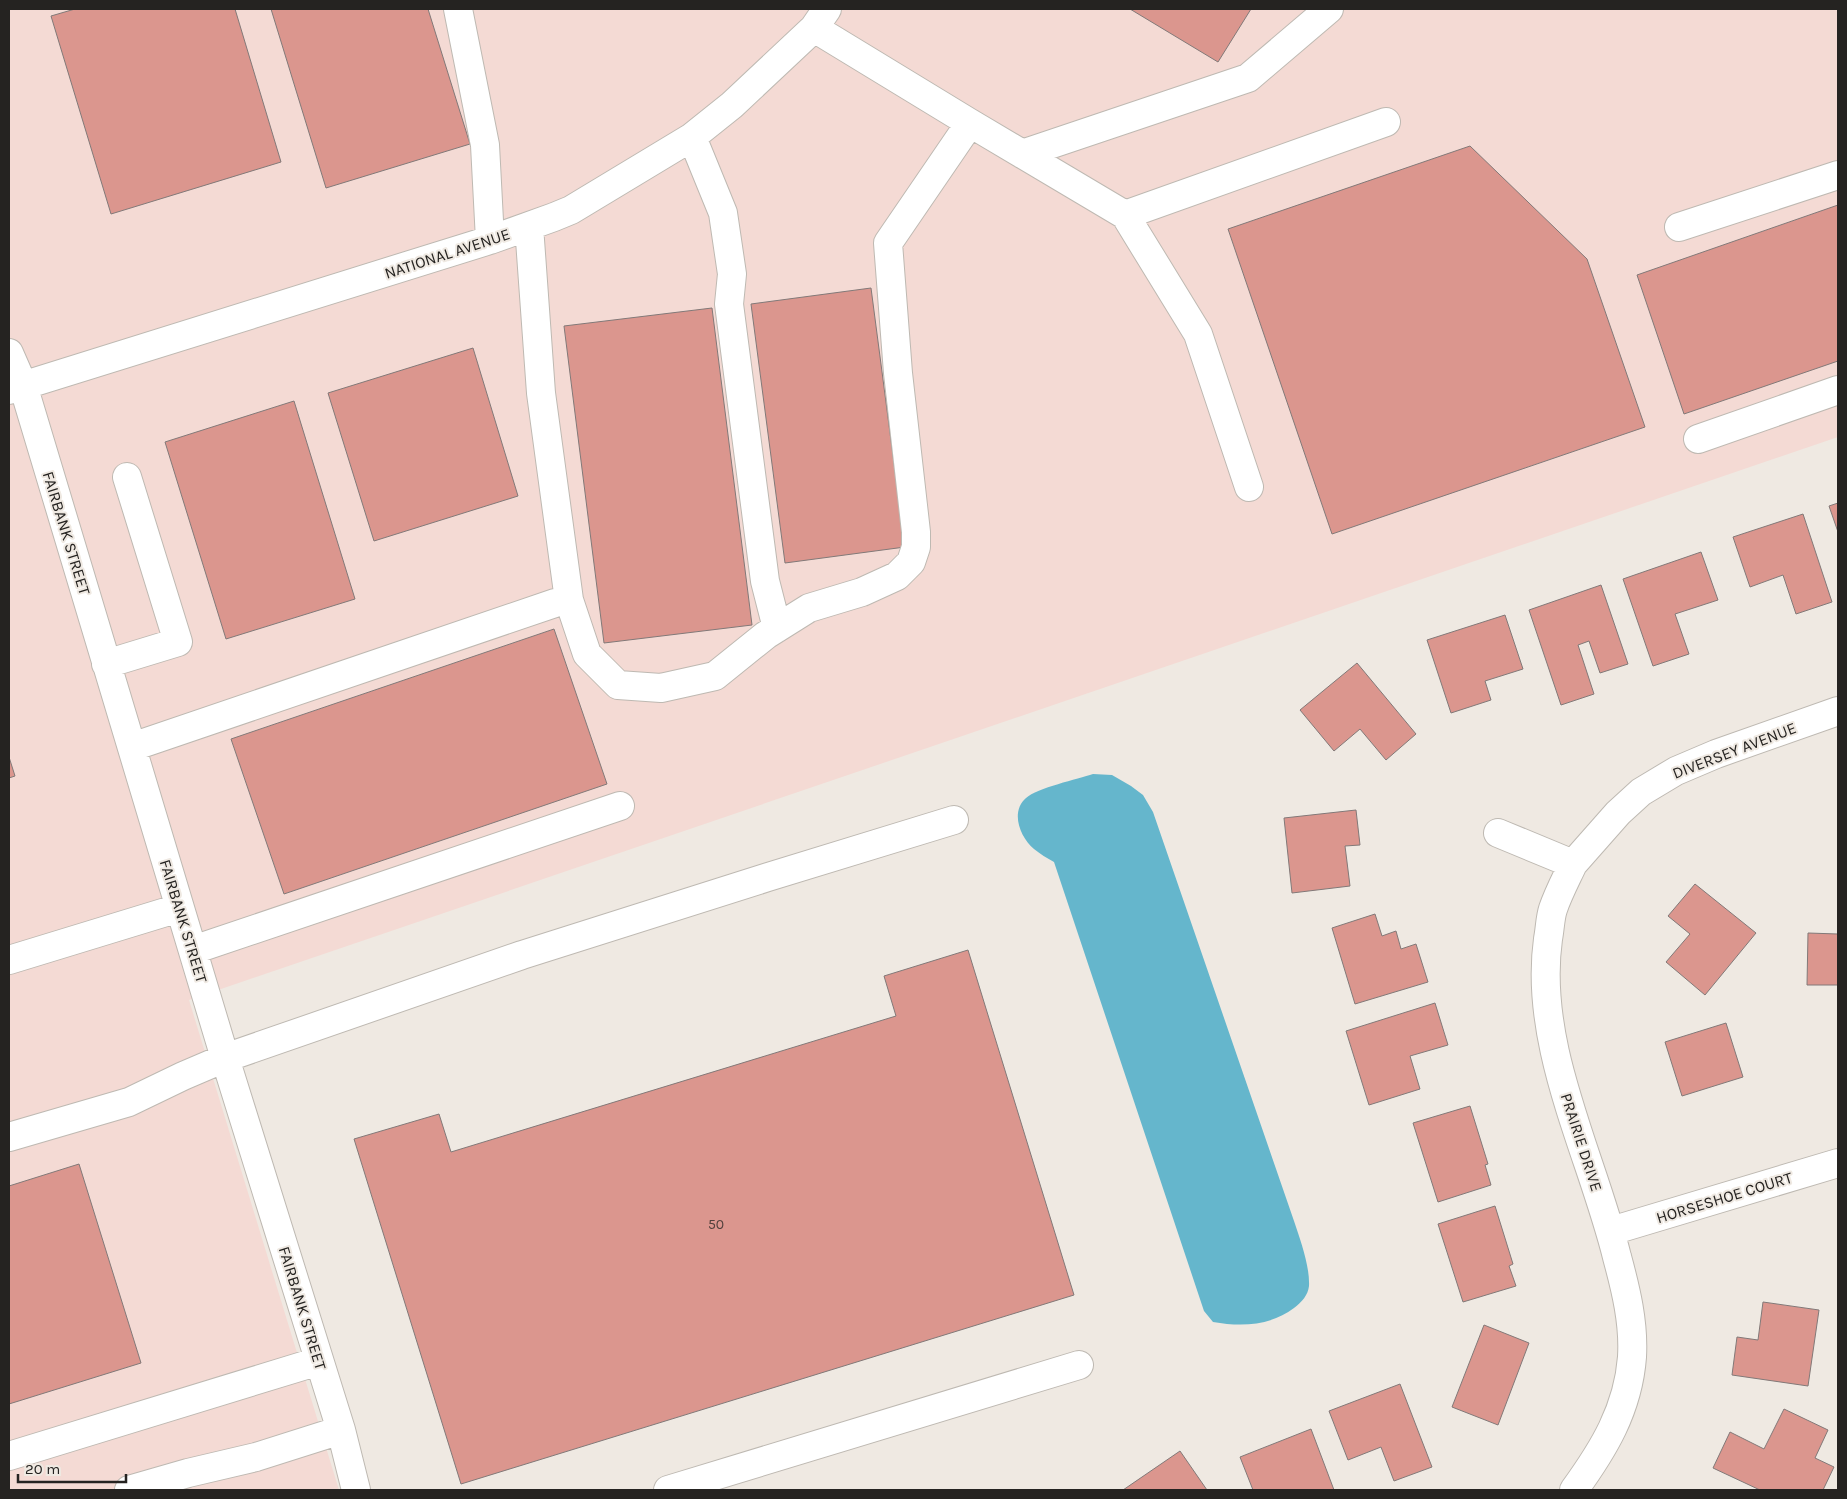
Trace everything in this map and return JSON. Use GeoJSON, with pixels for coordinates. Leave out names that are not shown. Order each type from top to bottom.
{"type":"FeatureCollection","features":[{"type":"Feature","properties":{"kind":"street"},"geometry":{"type":"LineString","coordinates":[[458,9],[485,145],[490,240]]}},
{"type":"Feature","properties":{"kind":"street"},"geometry":{"type":"LineString","coordinates":[[1022,154],[1248,78],[1328,9]]}},
{"type":"Feature","properties":{"kind":"street"},"geometry":{"type":"LineString","coordinates":[[820,18],[970,123],[1125,215],[1198,334],[1249,487]]}},
{"type":"Feature","properties":{"kind":"street","name":"NATIONAL AVENUE"},"geometry":{"type":"LineString","coordinates":[[16,388],[490,240],[571,210],[692,137],[732,105],[820,18]]}},
{"type":"Feature","properties":{"kind":"street"},"geometry":{"type":"LineString","coordinates":[[1125,215],[1386,122]]}},
{"type":"Feature","properties":{"kind":"street"},"geometry":{"type":"LineString","coordinates":[[529,226],[541,393],[567,590],[587,654],[618,686],[661,688],[715,676],[766,635],[809,608],[862,592],[897,576],[911,562],[916,547],[916,532],[898,373],[888,244],[970,123]]}},
{"type":"Feature","properties":{"kind":"street"},"geometry":{"type":"LineString","coordinates":[[692,137],[723,213],[732,274],[729,304],[764,581],[777,628]]}},
{"type":"Feature","properties":{"kind":"street"},"geometry":{"type":"LineString","coordinates":[[1679,227],[1838,174]]}},
{"type":"Feature","properties":{"kind":"street","name":"FAIRBANK STREET"},"geometry":{"type":"LineString","coordinates":[[9,352],[16,388],[132,747],[224,1058],[341,1430],[356,1490]]}},
{"type":"Feature","properties":{"kind":"street"},"geometry":{"type":"LineString","coordinates":[[1698,439],[1838,390]]}},
{"type":"Feature","properties":{"kind":"street"},"geometry":{"type":"LineString","coordinates":[[106,664],[178,642],[127,477]]}},
{"type":"Feature","properties":{"kind":"street"},"geometry":{"type":"LineString","coordinates":[[132,747],[555,603]]}},
{"type":"Feature","properties":{"kind":"street","name":"DIVERSEY AVENUE"},"geometry":{"type":"LineString","coordinates":[[1573,864],[1641,792],[1676,771],[1716,754],[1838,711]]}},
{"type":"Feature","properties":{"kind":"street"},"geometry":{"type":"LineString","coordinates":[[192,950],[620,806]]}},
{"type":"Feature","properties":{"kind":"street"},"geometry":{"type":"LineString","coordinates":[[9,1137],[129,1102],[224,1058],[522,954],[954,820]]}},
{"type":"Feature","properties":{"kind":"street"},"geometry":{"type":"LineString","coordinates":[[1498,833],[1573,864]]}},
{"type":"Feature","properties":{"kind":"street","name":"PRAIRIE DRIVE"},"geometry":{"type":"LineString","coordinates":[[1573,864],[1552,910],[1545,963],[1550,1016],[1560,1077],[1611,1231],[1628,1298],[1632,1327],[1632,1359],[1625,1394],[1615,1424],[1604,1446],[1574,1490]]}},
{"type":"Feature","properties":{"kind":"street"},"geometry":{"type":"LineString","coordinates":[[9,960],[179,908]]}},
{"type":"Feature","properties":{"kind":"street","name":"HORSESHOE COURT"},"geometry":{"type":"LineString","coordinates":[[1611,1231],[1838,1163]]}},
{"type":"Feature","properties":{"kind":"street"},"geometry":{"type":"LineString","coordinates":[[9,1456],[319,1361]]}},
{"type":"Feature","properties":{"kind":"street"},"geometry":{"type":"LineString","coordinates":[[668,1490],[1079,1365]]}},
{"type":"Feature","properties":{"kind":"street"},"geometry":{"type":"LineString","coordinates":[[129,1490],[188,1473],[256,1457],[341,1430]]}},
{"type":"Feature","properties":{"kind":"shaded area"},"geometry":{"type":"Polygon","coordinates":[[[9,9],[1838,9],[1838,437],[189,1000],[339,1490],[9,1490],[9,9]]]}},
{"type":"Feature","properties":{"kind":"water"},"geometry":{"type":"Polygon","coordinates":[[[1093,774],[1112,775],[1131,786],[1143,795],[1153,812],[1302,1244],[1309,1278],[1307,1292],[1297,1306],[1285,1314],[1265,1322],[1245,1325],[1224,1324],[1213,1322],[1204,1311],[1054,862],[1034,849],[1021,831],[1018,817],[1019,810],[1021,804],[1031,794],[1093,774]]]}},
{"type":"Feature","properties":{"kind":"building"},"geometry":{"type":"Polygon","coordinates":[[[75,9],[235,9],[281,162],[111,214],[51,16],[75,9]]]}},
{"type":"Feature","properties":{"kind":"building"},"geometry":{"type":"Polygon","coordinates":[[[271,9],[428,9],[470,144],[326,188],[271,9]]]}},
{"type":"Feature","properties":{"kind":"building"},"geometry":{"type":"Polygon","coordinates":[[[1130,9],[1251,9],[1218,62],[1130,9]]]}},
{"type":"Feature","properties":{"kind":"building"},"geometry":{"type":"Polygon","coordinates":[[[1470,146],[1587,259],[1645,427],[1332,534],[1228,229],[1470,146]]]}},
{"type":"Feature","properties":{"kind":"building"},"geometry":{"type":"Polygon","coordinates":[[[1838,205],[1838,361],[1684,414],[1637,275],[1838,205]]]}},
{"type":"Feature","properties":{"kind":"building"},"geometry":{"type":"Polygon","coordinates":[[[871,288],[905,547],[785,563],[751,304],[871,288]]]}},
{"type":"Feature","properties":{"kind":"building"},"geometry":{"type":"Polygon","coordinates":[[[712,308],[752,625],[604,643],[564,326],[712,308]]]}},
{"type":"Feature","properties":{"kind":"building"},"geometry":{"type":"Polygon","coordinates":[[[473,348],[518,496],[374,541],[328,393],[473,348]]]}},
{"type":"Feature","properties":{"kind":"building"},"geometry":{"type":"Polygon","coordinates":[[[294,401],[355,599],[226,639],[165,442],[294,401]]]}},
{"type":"Feature","properties":{"kind":"building"},"geometry":{"type":"Polygon","coordinates":[[[1838,503],[1838,532],[1829,506],[1838,503]]]}},
{"type":"Feature","properties":{"kind":"building"},"geometry":{"type":"Polygon","coordinates":[[[1803,514],[1832,602],[1796,614],[1783,575],[1750,587],[1733,537],[1803,514]]]}},
{"type":"Feature","properties":{"kind":"building"},"geometry":{"type":"Polygon","coordinates":[[[1701,552],[1718,600],[1675,614],[1689,654],[1653,666],[1623,579],[1701,552]]]}},
{"type":"Feature","properties":{"kind":"building"},"geometry":{"type":"Polygon","coordinates":[[[1601,585],[1628,664],[1600,673],[1589,641],[1578,645],[1594,694],[1561,705],[1529,610],[1601,585]]]}},
{"type":"Feature","properties":{"kind":"building"},"geometry":{"type":"Polygon","coordinates":[[[1505,615],[1523,669],[1485,681],[1491,700],[1451,713],[1427,640],[1505,615]]]}},
{"type":"Feature","properties":{"kind":"building"},"geometry":{"type":"Polygon","coordinates":[[[554,629],[607,784],[284,894],[231,739],[554,629]]]}},
{"type":"Feature","properties":{"kind":"building"},"geometry":{"type":"Polygon","coordinates":[[[1357,663],[1416,734],[1386,760],[1360,729],[1334,751],[1300,710],[1357,663]]]}},
{"type":"Feature","properties":{"kind":"building"},"geometry":{"type":"Polygon","coordinates":[[[9,757],[15,776],[9,778],[9,757]]]}},
{"type":"Feature","properties":{"kind":"building"},"geometry":{"type":"Polygon","coordinates":[[[1356,810],[1360,845],[1345,846],[1350,886],[1292,893],[1284,818],[1356,810]]]}},
{"type":"Feature","properties":{"kind":"building"},"geometry":{"type":"Polygon","coordinates":[[[1695,884],[1756,933],[1705,995],[1666,962],[1690,934],[1668,916],[1695,884]]]}},
{"type":"Feature","properties":{"kind":"building"},"geometry":{"type":"Polygon","coordinates":[[[1375,914],[1382,936],[1396,931],[1401,949],[1416,944],[1428,982],[1355,1004],[1332,928],[1375,914]]]}},
{"type":"Feature","properties":{"kind":"building"},"geometry":{"type":"Polygon","coordinates":[[[1808,933],[1838,934],[1838,985],[1807,985],[1808,933]]]}},
{"type":"Feature","properties":{"kind":"building"},"geometry":{"type":"Polygon","coordinates":[[[968,950],[1074,1295],[461,1484],[354,1139],[439,1114],[451,1152],[896,1016],[884,976],[968,950]]]}},
{"type":"Feature","properties":{"kind":"building"},"geometry":{"type":"Polygon","coordinates":[[[1435,1003],[1448,1045],[1410,1056],[1420,1089],[1369,1105],[1346,1031],[1435,1003]]]}},
{"type":"Feature","properties":{"kind":"building"},"geometry":{"type":"Polygon","coordinates":[[[1726,1023],[1743,1077],[1682,1096],[1665,1042],[1726,1023]]]}},
{"type":"Feature","properties":{"kind":"building"},"geometry":{"type":"Polygon","coordinates":[[[1470,1106],[1488,1164],[1485,1165],[1491,1185],[1438,1202],[1413,1123],[1470,1106]]]}},
{"type":"Feature","properties":{"kind":"building"},"geometry":{"type":"Polygon","coordinates":[[[79,1164],[141,1363],[9,1404],[9,1186],[79,1164]]]}},
{"type":"Feature","properties":{"kind":"building"},"geometry":{"type":"Polygon","coordinates":[[[1495,1206],[1513,1264],[1509,1266],[1516,1286],[1463,1302],[1438,1224],[1495,1206]]]}},
{"type":"Feature","properties":{"kind":"building"},"geometry":{"type":"Polygon","coordinates":[[[1763,1302],[1819,1310],[1808,1386],[1732,1375],[1737,1337],[1758,1340],[1763,1302]]]}},
{"type":"Feature","properties":{"kind":"building"},"geometry":{"type":"Polygon","coordinates":[[[1484,1325],[1529,1343],[1498,1425],[1452,1407],[1484,1325]]]}},
{"type":"Feature","properties":{"kind":"building"},"geometry":{"type":"Polygon","coordinates":[[[1400,1384],[1432,1467],[1394,1481],[1381,1447],[1348,1460],[1329,1411],[1400,1384]]]}},
{"type":"Feature","properties":{"kind":"building"},"geometry":{"type":"Polygon","coordinates":[[[1784,1409],[1828,1430],[1815,1458],[1834,1467],[1823,1490],[1760,1490],[1713,1468],[1730,1432],[1764,1449],[1784,1409]]]}},
{"type":"Feature","properties":{"kind":"building"},"geometry":{"type":"Polygon","coordinates":[[[1311,1429],[1334,1490],[1253,1490],[1240,1457],[1311,1429]]]}},
{"type":"Feature","properties":{"kind":"building"},"geometry":{"type":"Polygon","coordinates":[[[1180,1451],[1207,1490],[1123,1490],[1180,1451]]]}}]}
